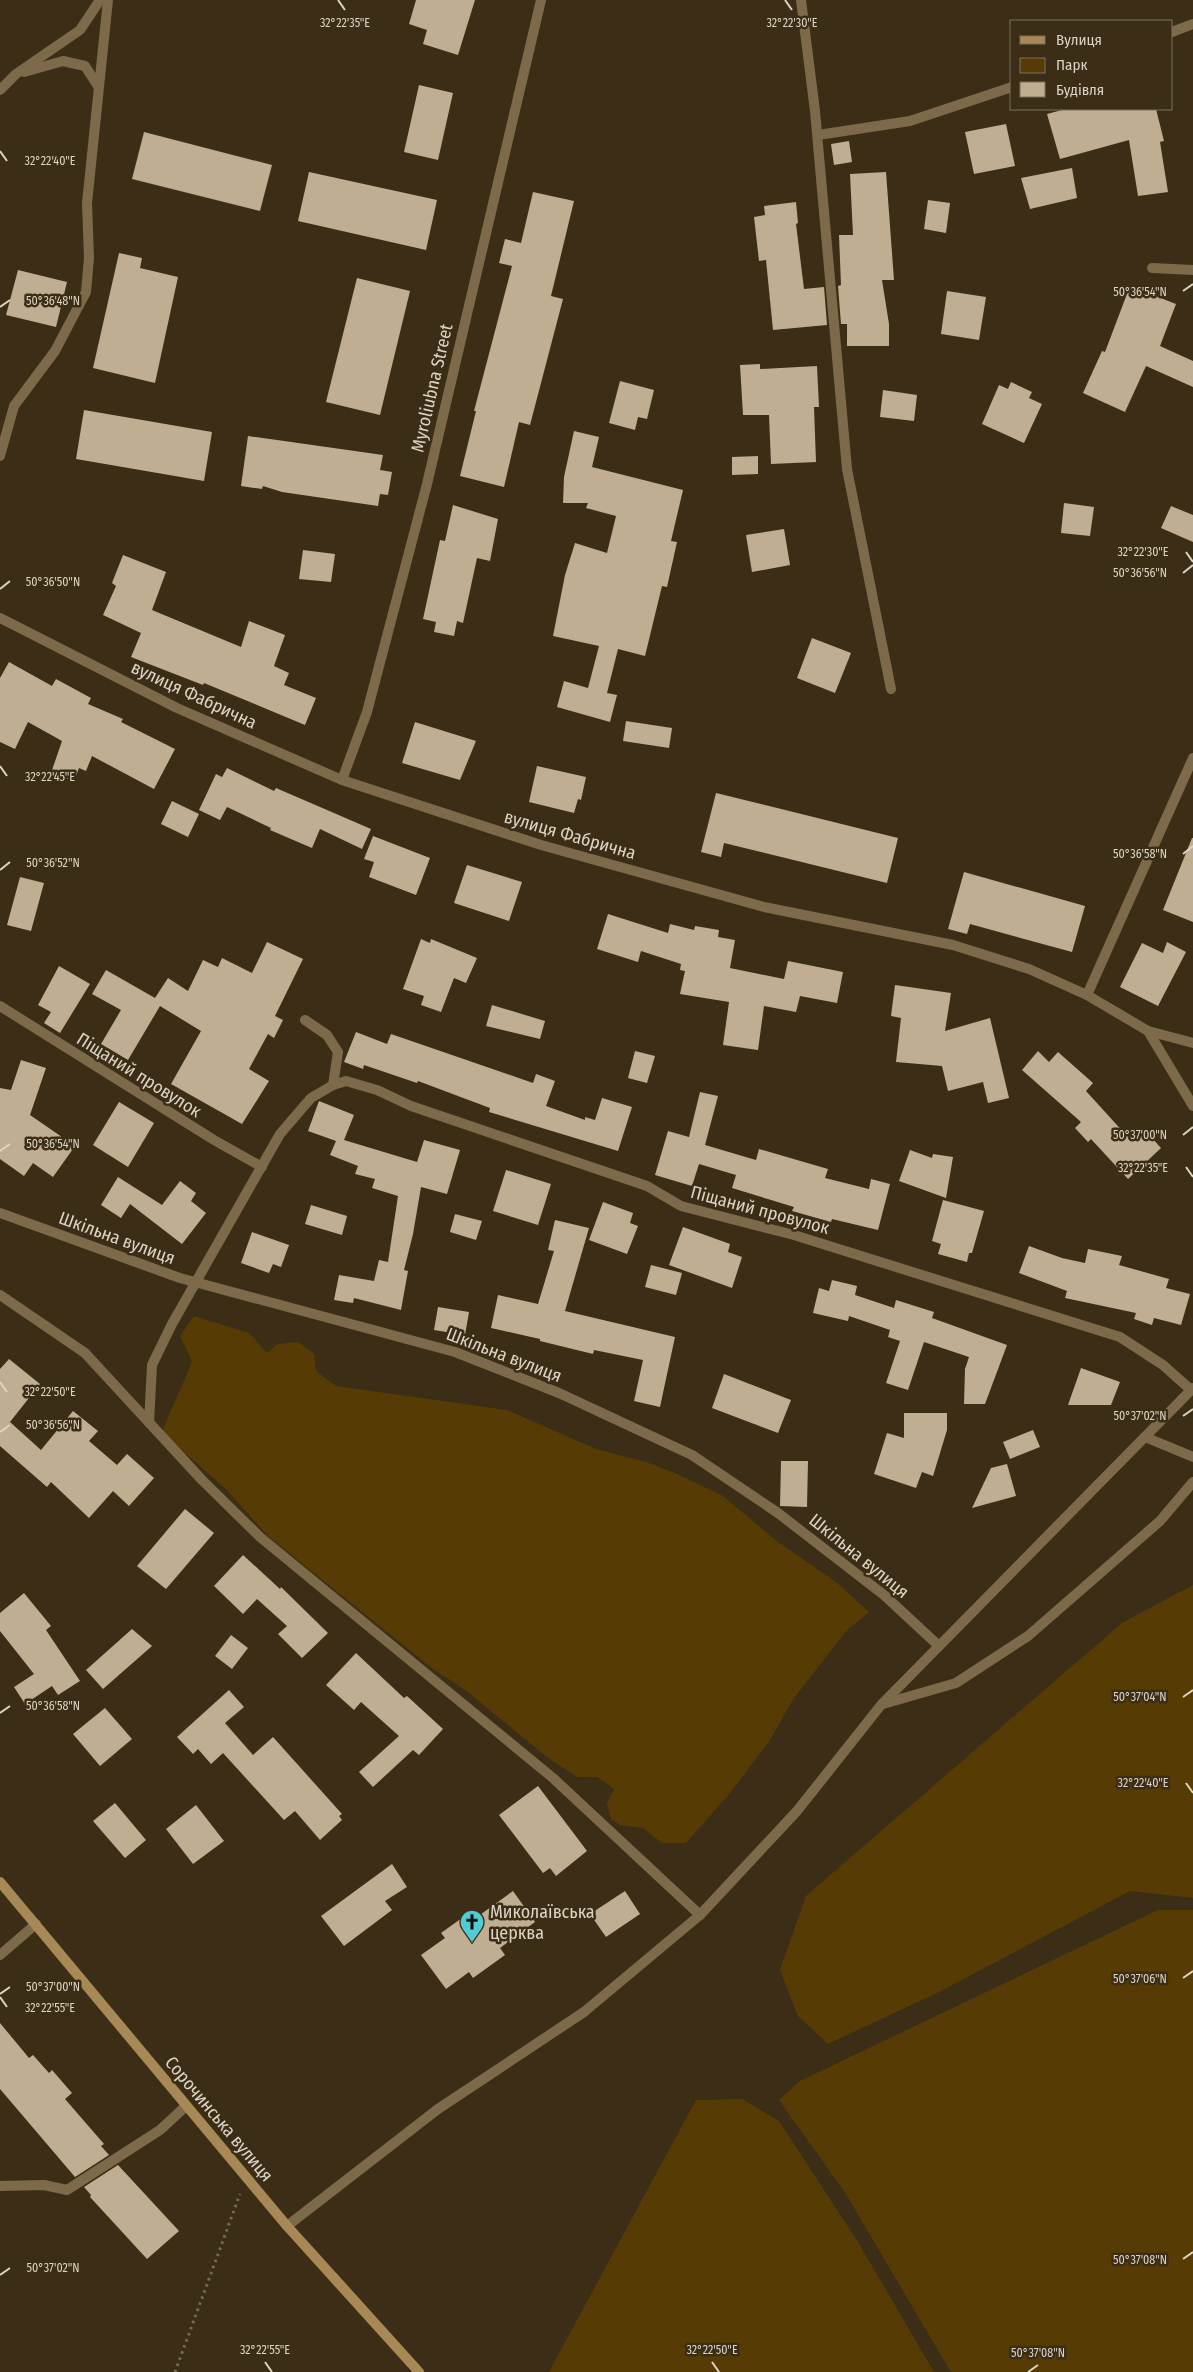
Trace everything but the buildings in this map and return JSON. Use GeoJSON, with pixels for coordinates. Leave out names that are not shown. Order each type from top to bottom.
{"type":"FeatureCollection","features":[{"type":"Feature","properties":{"kind":"main road","name":"Сорочинська вулиця"},"geometry":{"type":"LineString","coordinates":[[0,1882],[287,2226],[419,2372]]}},
{"type":"Feature","properties":{"kind":"street"},"geometry":{"type":"LineString","coordinates":[[0,90],[16,74],[80,30],[100,0]]}},
{"type":"Feature","properties":{"kind":"street"},"geometry":{"type":"LineString","coordinates":[[0,456],[14,406],[55,351],[86,292],[89,258],[87,203],[108,0]]}},
{"type":"Feature","properties":{"kind":"street","name":"Myroliubna Street"},"geometry":{"type":"LineString","coordinates":[[342,780],[367,712],[427,484],[541,0]]}},
{"type":"Feature","properties":{"kind":"street"},"geometry":{"type":"LineString","coordinates":[[801,0],[818,135],[847,469],[891,688]]}},
{"type":"Feature","properties":{"kind":"street"},"geometry":{"type":"LineString","coordinates":[[1173,32],[1193,24]]}},
{"type":"Feature","properties":{"kind":"street"},"geometry":{"type":"LineString","coordinates":[[16,74],[63,61],[85,66],[98,86]]}},
{"type":"Feature","properties":{"kind":"street"},"geometry":{"type":"LineString","coordinates":[[818,135],[910,120],[1010,88]]}},
{"type":"Feature","properties":{"kind":"street"},"geometry":{"type":"LineString","coordinates":[[1152,268],[1193,270]]}},
{"type":"Feature","properties":{"kind":"street","name":"вулиця Фабрична"},"geometry":{"type":"LineString","coordinates":[[0,618],[177,708],[342,780],[540,845],[764,907],[953,944],[1029,969],[1087,995],[1148,1030],[1193,1043]]}},
{"type":"Feature","properties":{"kind":"street"},"geometry":{"type":"LineString","coordinates":[[1087,995],[1193,758]]}},
{"type":"Feature","properties":{"kind":"street","name":"Піщаний провулок"},"geometry":{"type":"LineString","coordinates":[[0,1006],[214,1140],[262,1167]]}},
{"type":"Feature","properties":{"kind":"street"},"geometry":{"type":"LineString","coordinates":[[305,1020],[327,1035],[338,1052],[333,1085]]}},
{"type":"Feature","properties":{"kind":"street","name":"вулиця Фабрична"},"geometry":{"type":"LineString","coordinates":[[1148,1030],[1193,1106]]}},
{"type":"Feature","properties":{"kind":"street","name":"Піщаний провулок"},"geometry":{"type":"LineString","coordinates":[[150,1423],[152,1365],[172,1324],[198,1282],[280,1134],[311,1098],[333,1085],[346,1081],[377,1090],[411,1106],[647,1186],[681,1206],[794,1235],[1120,1337],[1163,1365],[1192,1389]]}},
{"type":"Feature","properties":{"kind":"street","name":"Шкільна вулиця"},"geometry":{"type":"LineString","coordinates":[[0,1213],[198,1282],[455,1352],[559,1393],[692,1455],[778,1513],[884,1595],[939,1646]]}},
{"type":"Feature","properties":{"kind":"street"},"geometry":{"type":"LineString","coordinates":[[0,1295],[85,1353],[202,1480],[260,1538],[552,1778],[700,1915]]}},
{"type":"Feature","properties":{"kind":"street"},"geometry":{"type":"LineString","coordinates":[[287,2226],[438,2109],[584,2012],[700,1915],[797,1811],[881,1705],[1192,1389]]}},
{"type":"Feature","properties":{"kind":"street"},"geometry":{"type":"LineString","coordinates":[[1145,1437],[1193,1457]]}},
{"type":"Feature","properties":{"kind":"street"},"geometry":{"type":"LineString","coordinates":[[881,1705],[956,1683],[1028,1636],[1160,1521],[1193,1482]]}},
{"type":"Feature","properties":{"kind":"street"},"geometry":{"type":"LineString","coordinates":[[0,1955],[36,1924]]}},
{"type":"Feature","properties":{"kind":"street"},"geometry":{"type":"LineString","coordinates":[[0,2186],[44,2185],[67,2190],[160,2130],[186,2106]]}},
{"type":"Feature","properties":{"kind":"path"},"geometry":{"type":"LineString","coordinates":[[175,2372],[246,2177]]}},
{"type":"Feature","properties":{"kind":"green space"},"geometry":{"type":"Polygon","coordinates":[[[194,1316],[249,1333],[267,1353],[278,1344],[298,1342],[314,1354],[316,1371],[336,1386],[507,1410],[596,1449],[646,1462],[675,1473],[723,1496],[778,1542],[836,1582],[869,1612],[847,1630],[794,1698],[770,1740],[730,1793],[686,1843],[662,1843],[643,1828],[620,1825],[611,1819],[607,1803],[614,1789],[597,1777],[577,1777],[547,1757],[464,1689],[433,1669],[267,1535],[227,1490],[162,1433],[192,1361],[180,1336],[194,1316]]]}},
{"type":"Feature","properties":{"kind":"green space"},"geometry":{"type":"Polygon","coordinates":[[[1193,1585],[1193,1898],[1130,1891],[939,1992],[828,2044],[798,2016],[780,1970],[806,1896],[1122,1623],[1193,1585]]]}},
{"type":"Feature","properties":{"kind":"green space"},"geometry":{"type":"Polygon","coordinates":[[[1158,1910],[1193,1910],[1193,2372],[951,2372],[844,2191],[779,2100],[800,2081],[1158,1910]]]}},
{"type":"Feature","properties":{"kind":"green space"},"geometry":{"type":"Polygon","coordinates":[[[742,2099],[779,2121],[858,2242],[934,2372],[549,2372],[696,2100],[742,2099]]]}},
{"type":"Feature","properties":{"kind":"place","name":"Миколаївська церква"},"geometry":{"type":"Point","coordinates":[472,1943]}}]}
